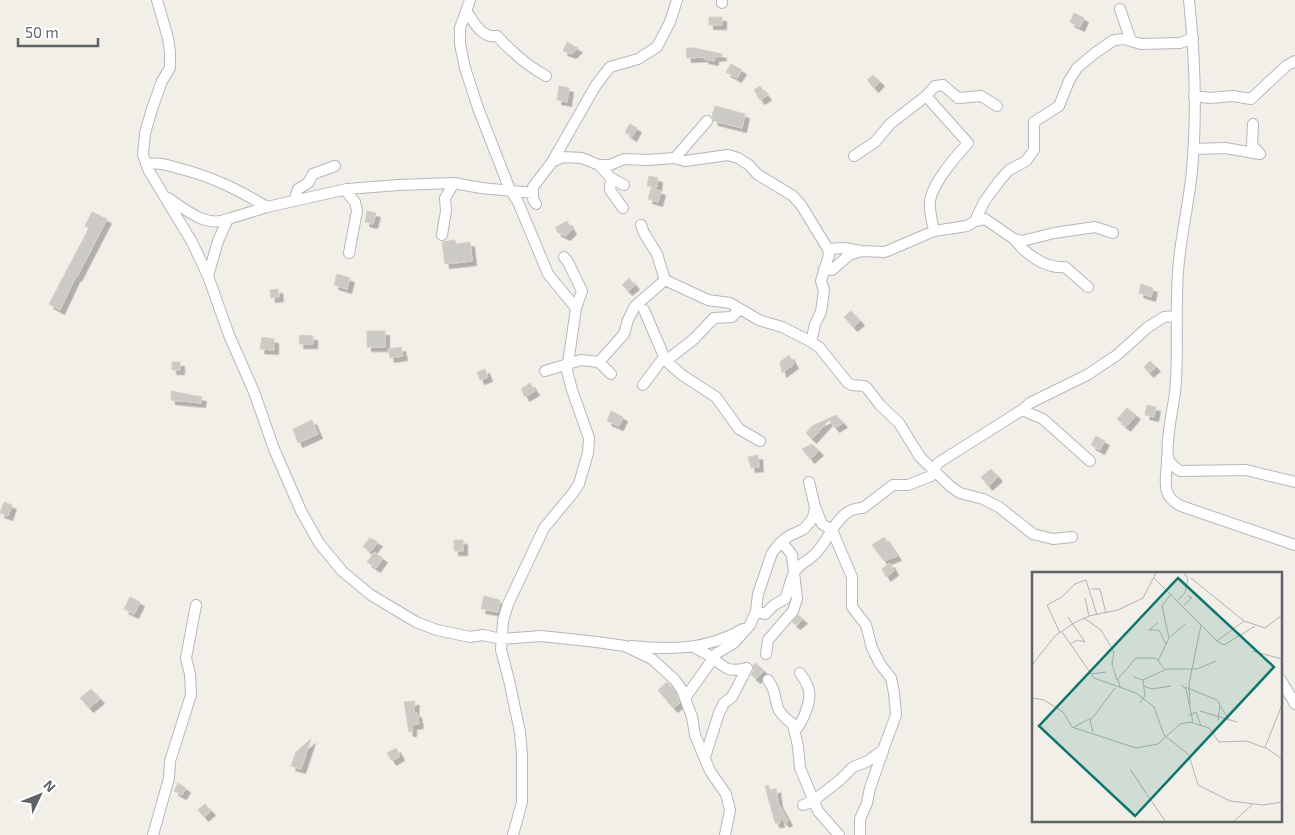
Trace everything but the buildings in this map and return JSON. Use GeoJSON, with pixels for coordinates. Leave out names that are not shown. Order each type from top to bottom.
{"type":"FeatureCollection","features":[{"type":"Feature","properties":{"kind":"street"},"geometry":{"type":"LineString","coordinates":[[157,0],[168,38],[170,68],[158,93],[145,133],[143,155],[149,171],[192,242],[208,276],[229,335],[254,392],[274,449],[309,527],[331,559],[356,584],[416,622],[437,630],[470,637],[483,635],[501,638],[541,636],[648,648],[709,645],[750,625]]}},
{"type":"Feature","properties":{"kind":"street"},"geometry":{"type":"LineString","coordinates":[[470,0],[460,28],[460,44],[465,68],[478,108],[510,190],[518,202],[548,274],[573,304]]}},
{"type":"Feature","properties":{"kind":"street"},"geometry":{"type":"LineString","coordinates":[[536,204],[533,199],[532,187],[552,162],[596,85],[610,67],[638,59],[657,47],[670,22],[677,0]]}},
{"type":"Feature","properties":{"kind":"street"},"geometry":{"type":"LineString","coordinates":[[1189,0],[1194,96],[1193,149],[1191,186],[1179,253],[1176,316],[1176,383],[1167,454],[1166,493],[1171,501],[1181,506],[1295,545]]}},
{"type":"Feature","properties":{"kind":"street"},"geometry":{"type":"LineString","coordinates":[[1120,9],[1131,41]]}},
{"type":"Feature","properties":{"kind":"street"},"geometry":{"type":"LineString","coordinates":[[467,12],[482,32],[491,37],[497,36],[516,55],[546,76]]}},
{"type":"Feature","properties":{"kind":"street"},"geometry":{"type":"LineString","coordinates":[[975,221],[984,202],[1000,180],[1009,170],[1026,161],[1034,150],[1034,122],[1059,106],[1069,80],[1077,68],[1094,52],[1114,40],[1124,39],[1141,44],[1180,43],[1192,38]]}},
{"type":"Feature","properties":{"kind":"street"},"geometry":{"type":"LineString","coordinates":[[1194,96],[1210,98],[1233,96],[1251,99],[1286,66],[1295,61]]}},
{"type":"Feature","properties":{"kind":"street"},"geometry":{"type":"LineString","coordinates":[[854,156],[875,142],[890,124],[926,96],[935,86],[943,85],[958,98],[981,96],[996,106]]}},
{"type":"Feature","properties":{"kind":"street"},"geometry":{"type":"LineString","coordinates":[[926,96],[968,143],[946,169],[930,198],[930,214],[934,231]]}},
{"type":"Feature","properties":{"kind":"street"},"geometry":{"type":"LineString","coordinates":[[675,158],[706,121]]}},
{"type":"Feature","properties":{"kind":"street"},"geometry":{"type":"LineString","coordinates":[[1193,149],[1225,148],[1260,154],[1252,145],[1253,124]]}},
{"type":"Feature","properties":{"kind":"street"},"geometry":{"type":"LineString","coordinates":[[552,162],[563,157],[582,158],[599,165],[610,165],[624,159],[675,158],[685,161],[728,154],[749,165],[757,174],[793,196],[828,249],[829,255],[821,281],[824,290],[821,312],[815,324],[811,342]]}},
{"type":"Feature","properties":{"kind":"street"},"geometry":{"type":"LineString","coordinates":[[146,164],[158,162],[197,173],[230,186],[267,206]]}},
{"type":"Feature","properties":{"kind":"street"},"geometry":{"type":"LineString","coordinates":[[599,165],[610,178],[624,185]]}},
{"type":"Feature","properties":{"kind":"street"},"geometry":{"type":"LineString","coordinates":[[294,201],[298,189],[308,183],[313,174],[336,166]]}},
{"type":"Feature","properties":{"kind":"street"},"geometry":{"type":"LineString","coordinates":[[610,178],[610,190],[623,208]]}},
{"type":"Feature","properties":{"kind":"street"},"geometry":{"type":"LineString","coordinates":[[165,197],[208,221],[221,221],[267,206],[345,190],[399,185],[454,183],[481,188],[533,193]]}},
{"type":"Feature","properties":{"kind":"street"},"geometry":{"type":"LineString","coordinates":[[442,235],[446,211],[445,198],[454,183]]}},
{"type":"Feature","properties":{"kind":"street"},"geometry":{"type":"LineString","coordinates":[[345,190],[355,202],[357,211],[349,253]]}},
{"type":"Feature","properties":{"kind":"street"},"geometry":{"type":"LineString","coordinates":[[208,276],[218,242],[228,219]]}},
{"type":"Feature","properties":{"kind":"street"},"geometry":{"type":"LineString","coordinates":[[828,249],[844,248],[885,252],[934,231],[967,226],[975,221],[985,219],[1014,239],[1026,253],[1059,268],[1065,267],[1088,287]]}},
{"type":"Feature","properties":{"kind":"street"},"geometry":{"type":"LineString","coordinates":[[641,225],[657,254],[665,280],[708,300],[730,303],[759,320],[782,327],[819,347],[848,383],[852,386],[864,386],[867,388],[880,405],[899,423],[920,457],[950,486],[960,493],[983,499],[999,506],[1033,534],[1053,539],[1072,537]]}},
{"type":"Feature","properties":{"kind":"street"},"geometry":{"type":"LineString","coordinates":[[1014,239],[1022,240],[1095,227],[1113,233]]}},
{"type":"Feature","properties":{"kind":"street"},"geometry":{"type":"LineString","coordinates":[[824,269],[832,270],[849,255],[861,251]]}},
{"type":"Feature","properties":{"kind":"street"},"geometry":{"type":"LineString","coordinates":[[513,835],[522,802],[522,755],[520,732],[501,650],[503,621],[508,604],[544,528],[574,493],[579,484],[588,453],[589,438],[572,390],[568,371],[573,324],[576,318],[573,304],[573,287],[577,280],[564,257]]}},
{"type":"Feature","properties":{"kind":"street"},"geometry":{"type":"LineString","coordinates":[[599,362],[624,334],[635,306],[665,280]]}},
{"type":"Feature","properties":{"kind":"street"},"geometry":{"type":"LineString","coordinates":[[643,385],[665,359],[694,339],[714,318],[732,317],[740,309]]}},
{"type":"Feature","properties":{"kind":"street"},"geometry":{"type":"LineString","coordinates":[[644,310],[665,359],[682,375],[716,397],[739,429],[760,441]]}},
{"type":"Feature","properties":{"kind":"street"},"geometry":{"type":"LineString","coordinates":[[756,611],[765,614],[774,605],[786,599],[794,571],[814,556],[838,520],[858,508],[863,508],[893,485],[908,485],[931,476],[938,463],[1030,403],[1087,375],[1117,355],[1148,327],[1164,316],[1176,316]]}},
{"type":"Feature","properties":{"kind":"street"},"geometry":{"type":"LineString","coordinates":[[545,371],[581,360],[599,362],[612,374]]}},
{"type":"Feature","properties":{"kind":"street"},"geometry":{"type":"LineString","coordinates":[[1022,410],[1043,419],[1090,461]]}},
{"type":"Feature","properties":{"kind":"street"},"geometry":{"type":"LineString","coordinates":[[1167,454],[1173,466],[1180,471],[1246,470],[1295,482]]}},
{"type":"Feature","properties":{"kind":"street"},"geometry":{"type":"LineString","coordinates":[[809,482],[815,507],[822,524],[832,530],[852,577],[852,607],[866,625],[872,648],[880,664],[891,678],[894,693],[896,715],[860,819],[860,835]]}},
{"type":"Feature","properties":{"kind":"street"},"geometry":{"type":"LineString","coordinates":[[685,698],[717,653],[734,643],[750,625],[756,611],[758,594],[772,553],[782,542],[804,529],[813,518],[815,507]]}},
{"type":"Feature","properties":{"kind":"street"},"geometry":{"type":"LineString","coordinates":[[766,654],[768,640],[793,611],[797,599],[792,555],[782,542]]}},
{"type":"Feature","properties":{"kind":"street"},"geometry":{"type":"LineString","coordinates":[[153,835],[169,778],[170,760],[191,695],[190,674],[186,658],[196,605]]}},
{"type":"Feature","properties":{"kind":"street"},"geometry":{"type":"LineString","coordinates":[[625,646],[652,659],[675,680],[685,698],[692,717],[695,735],[710,771],[729,800],[730,810],[725,835]]}},
{"type":"Feature","properties":{"kind":"street"},"geometry":{"type":"LineString","coordinates":[[694,646],[713,658],[723,668],[734,671],[747,668],[732,697],[724,703],[719,713],[704,757]]}},
{"type":"Feature","properties":{"kind":"street"},"geometry":{"type":"LineString","coordinates":[[795,731],[801,722],[809,698],[809,688],[800,673]]}},
{"type":"Feature","properties":{"kind":"street"},"geometry":{"type":"LineString","coordinates":[[768,680],[774,688],[777,707],[782,716],[793,724],[800,768],[818,811],[839,835]]}},
{"type":"Feature","properties":{"kind":"street"},"geometry":{"type":"LineString","coordinates":[[1282,682],[1295,704]]}},
{"type":"Feature","properties":{"kind":"street"},"geometry":{"type":"LineString","coordinates":[[803,805],[814,800],[853,768],[868,761],[883,750]]}}]}
